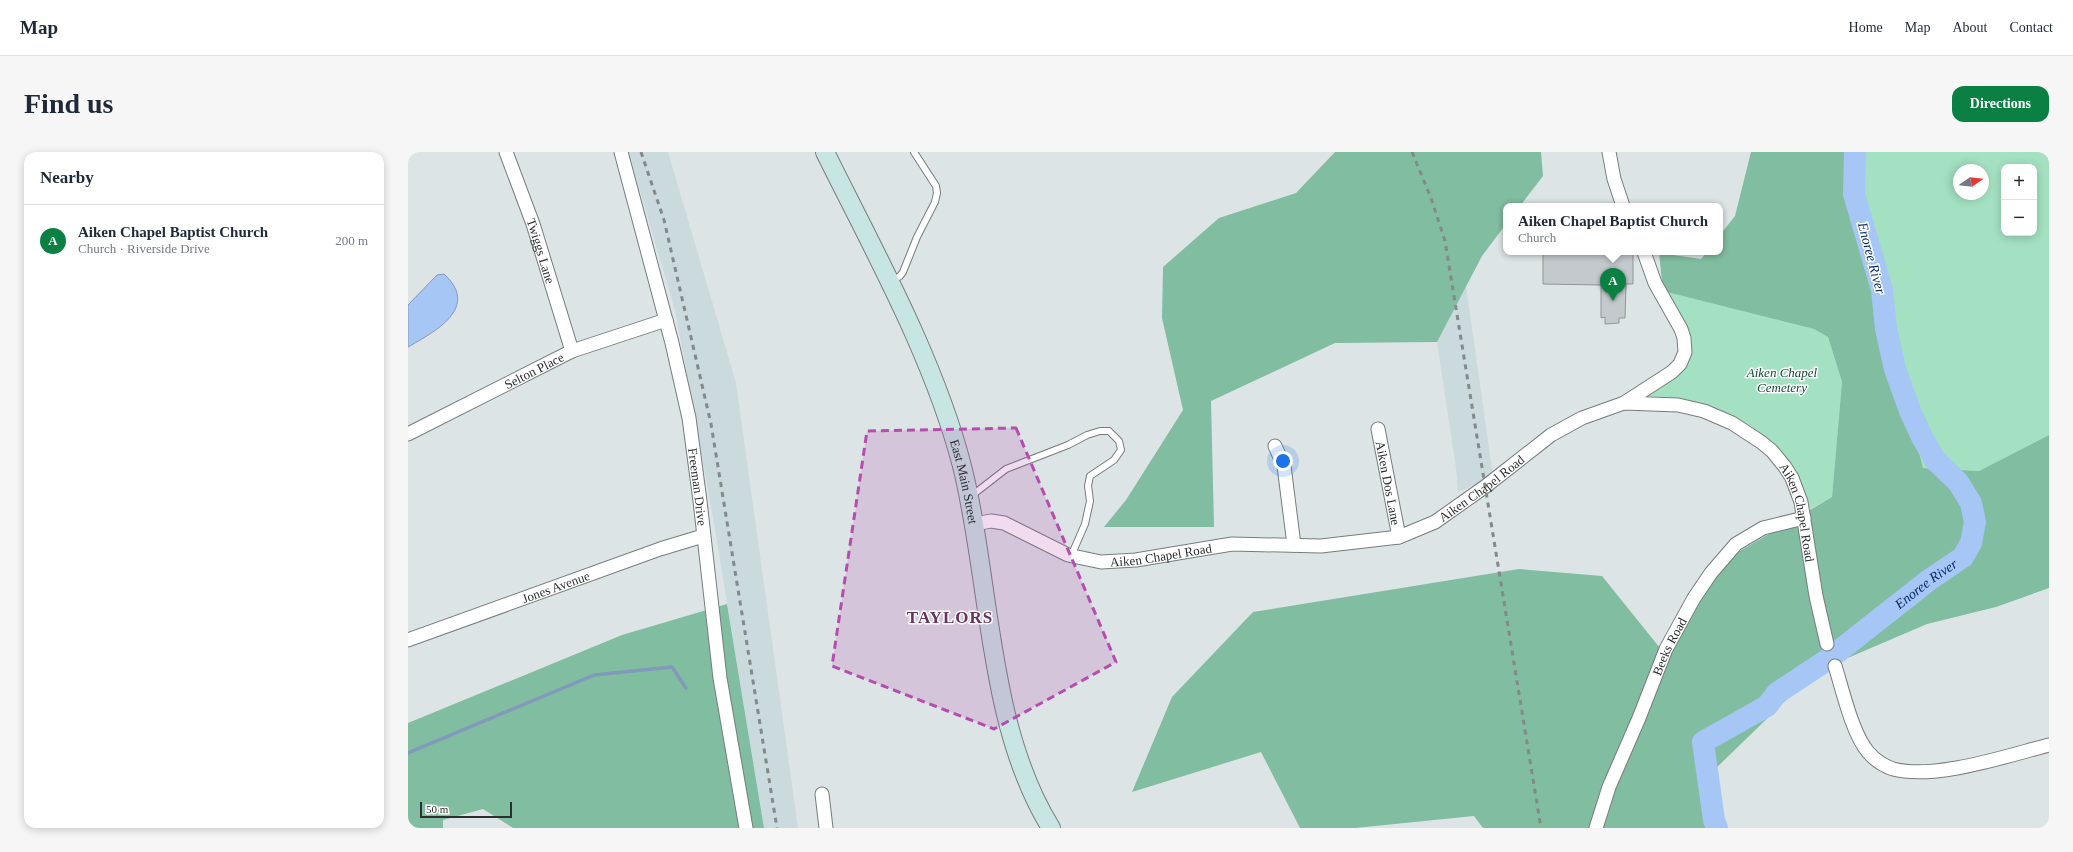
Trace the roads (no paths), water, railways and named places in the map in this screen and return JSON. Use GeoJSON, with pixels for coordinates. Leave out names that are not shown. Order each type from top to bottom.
{"type":"FeatureCollection","features":[{"type":"Feature","properties":{"kind":"street","name":"Twiggs Lane"},"geometry":{"type":"LineString","coordinates":[[506,152],[533,224],[572,351]]}},
{"type":"Feature","properties":{"kind":"street","name":"Freeman Drive"},"geometry":{"type":"LineString","coordinates":[[622,152],[666,320],[689,418],[720,678],[746,828]]}},
{"type":"Feature","properties":{"kind":"street","name":"East Main Street"},"geometry":{"type":"LineString","coordinates":[[824,152],[890,283],[927,365],[945,411],[962,465],[975,524],[996,658],[1009,726],[1021,764],[1044,816],[1051,828]]}},
{"type":"Feature","properties":{"kind":"street"},"geometry":{"type":"LineString","coordinates":[[1609,152],[1614,180],[1622,203]]}},
{"type":"Feature","properties":{"kind":"street"},"geometry":{"type":"LineString","coordinates":[[1624,402],[1672,372],[1680,364],[1685,352],[1684,338],[1681,329],[1655,282],[1645,255]]}},
{"type":"Feature","properties":{"kind":"street","name":"Selton Place"},"geometry":{"type":"LineString","coordinates":[[408,434],[572,351],[666,320]]}},
{"type":"Feature","properties":{"kind":"street","name":"Aiken Chapel Road"},"geometry":{"type":"LineString","coordinates":[[975,524],[991,521],[1004,523],[1071,556],[1089,561],[1116,562],[1232,544],[1321,546],[1399,536],[1436,522],[1557,431],[1582,418],[1624,402],[1661,403],[1690,407],[1732,423],[1748,432],[1772,451],[1785,467],[1797,490],[1804,518],[1816,596],[1827,644]]}},
{"type":"Feature","properties":{"kind":"street","name":"Aiken Dos Lane"},"geometry":{"type":"LineString","coordinates":[[1378,429],[1399,536]]}},
{"type":"Feature","properties":{"kind":"street"},"geometry":{"type":"LineString","coordinates":[[1275,446],[1284,466],[1294,545]]}},
{"type":"Feature","properties":{"kind":"street","name":"Beeks Road"},"geometry":{"type":"LineString","coordinates":[[1596,828],[1609,787],[1639,718],[1666,649],[1694,598],[1724,556],[1742,540],[1763,528],[1804,518]]}},
{"type":"Feature","properties":{"kind":"street","name":"Jones Avenue"},"geometry":{"type":"LineString","coordinates":[[408,640],[660,549],[703,536]]}},
{"type":"Feature","properties":{"kind":"street"},"geometry":{"type":"LineString","coordinates":[[1835,666],[1862,743],[1873,756],[1892,769],[1923,772],[1953,768],[2049,745]]}},
{"type":"Feature","properties":{"kind":"street"},"geometry":{"type":"LineString","coordinates":[[822,794],[826,828]]}},
{"type":"Feature","properties":{"kind":"lane"},"geometry":{"type":"LineString","coordinates":[[890,283],[903,272],[917,237],[935,202],[937,193],[936,186],[914,152]]}},
{"type":"Feature","properties":{"kind":"lane"},"geometry":{"type":"LineString","coordinates":[[969,498],[1006,468],[1100,430],[1109,431],[1119,441],[1121,450],[1114,460],[1090,476],[1088,486],[1090,501],[1085,524],[1071,556]]}},
{"type":"Feature","properties":{"kind":"water"},"geometry":{"type":"Polygon","coordinates":[[[444,274],[454,286],[458,298],[456,308],[450,318],[441,326],[408,347],[408,305],[437,275],[444,274]]]}},
{"type":"Feature","properties":{"kind":"waterway","name":"Enoree River"},"geometry":{"type":"LineString","coordinates":[[1717,828],[1714,820],[1703,742],[1767,706],[1777,693],[1830,658],[1929,580],[1963,557],[1971,543],[1975,522],[1971,503],[1958,482],[1936,461],[1923,439],[1910,411],[1895,369],[1886,329],[1882,290],[1854,194],[1855,152]]}},
{"type":"Feature","properties":{"kind":"waterway"},"geometry":{"type":"LineString","coordinates":[[408,753],[594,675],[672,667],[686,688]]}},
{"type":"Feature","properties":{"kind":"railway"},"geometry":{"type":"LineString","coordinates":[[641,152],[664,220],[711,424],[777,828]]}},
{"type":"Feature","properties":{"kind":"railway"},"geometry":{"type":"LineString","coordinates":[[1412,152],[1431,198],[1445,241],[1541,828]]}},
{"type":"Feature","properties":{"kind":"place","name":"Aiken Chapel Baptist Church"},"geometry":{"type":"Point","coordinates":[1613,301]}},
{"type":"Feature","properties":{"kind":"district","name":"TAYLORS"},"geometry":{"type":"Point","coordinates":[950,617]}},
{"type":"Feature","properties":{"kind":"park label","name":"Aiken Chapel Cemetery"},"geometry":{"type":"Point","coordinates":[1782,380]}}]}
